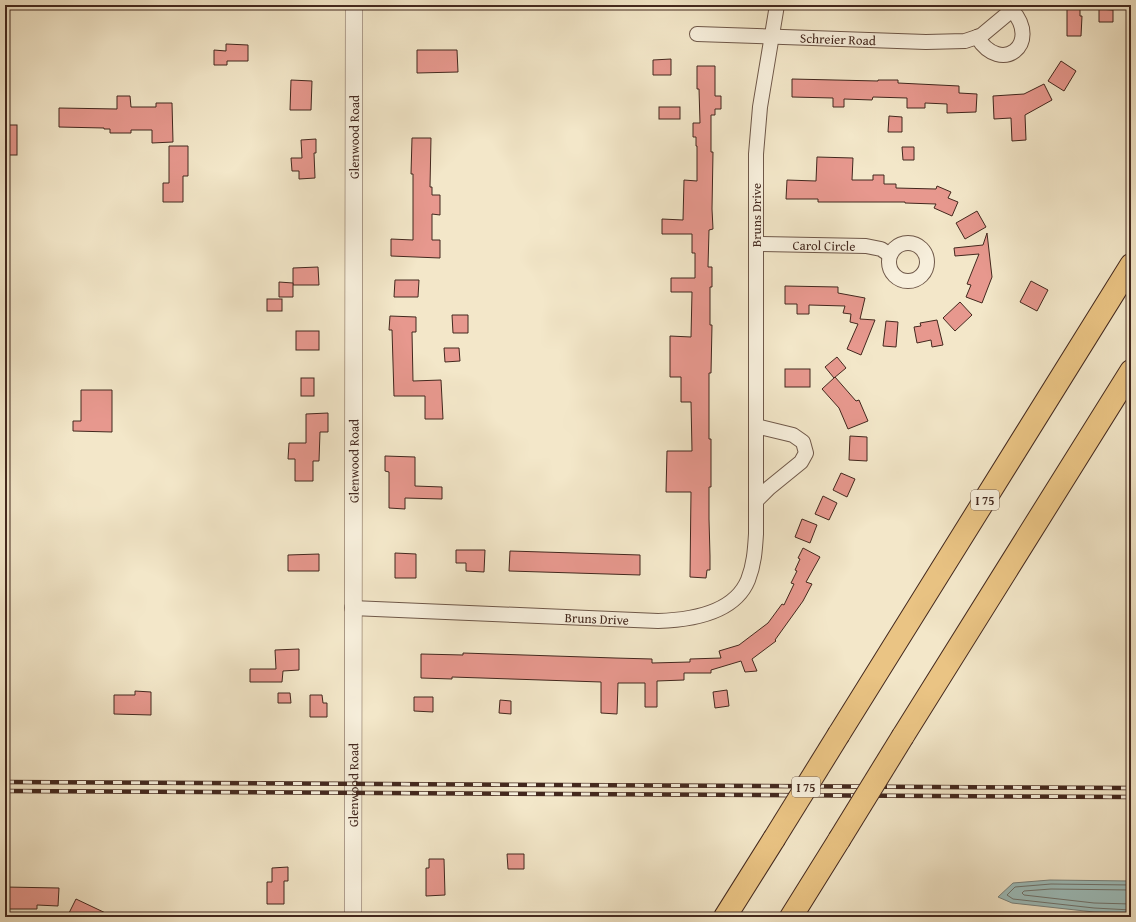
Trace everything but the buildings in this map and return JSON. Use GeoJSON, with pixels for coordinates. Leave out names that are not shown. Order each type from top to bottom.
{"type":"FeatureCollection","features":[{"type":"Feature","properties":{"kind":"highway","name":"I 75"},"geometry":{"type":"LineString","coordinates":[[725,917],[1131,265]]}},
{"type":"Feature","properties":{"kind":"highway"},"geometry":{"type":"LineString","coordinates":[[791,917],[1131,371]]}},
{"type":"Feature","properties":{"kind":"street","name":"Glenwood Road"},"geometry":{"type":"LineString","coordinates":[[353,917],[352,608],[354,5]]}},
{"type":"Feature","properties":{"kind":"street","name":"Bruns Drive"},"geometry":{"type":"LineString","coordinates":[[352,608],[677,621],[696,618],[723,607],[739,594],[747,582],[754,554],[756,534],[756,154],[760,107],[777,5]]}},
{"type":"Feature","properties":{"kind":"street","name":"Schreier Road"},"geometry":{"type":"LineString","coordinates":[[697,34],[926,42],[964,41],[977,36],[982,35],[1012,8],[1019,17],[1024,36],[1020,46],[1011,54],[997,55],[988,50],[977,36]]}},
{"type":"Feature","properties":{"kind":"street","name":"Carol Circle"},"geometry":{"type":"LineString","coordinates":[[756,244],[866,246],[881,249],[890,255]]}},
{"type":"Feature","properties":{"kind":"street"},"geometry":{"type":"LineString","coordinates":[[756,426],[793,435],[803,442],[806,453],[801,462],[769,488],[756,501]]}},
{"type":"Feature","properties":{"kind":"water"},"geometry":{"type":"Polygon","coordinates":[[[1050,880],[1131,881],[1131,913],[1094,912],[1012,903],[998,897],[1013,883],[1050,880]]]}},
{"type":"Feature","properties":{"kind":"railway"},"geometry":{"type":"LineString","coordinates":[[5,782],[1131,788]]}},
{"type":"Feature","properties":{"kind":"railway"},"geometry":{"type":"LineString","coordinates":[[5,791],[1131,797]]}}]}
